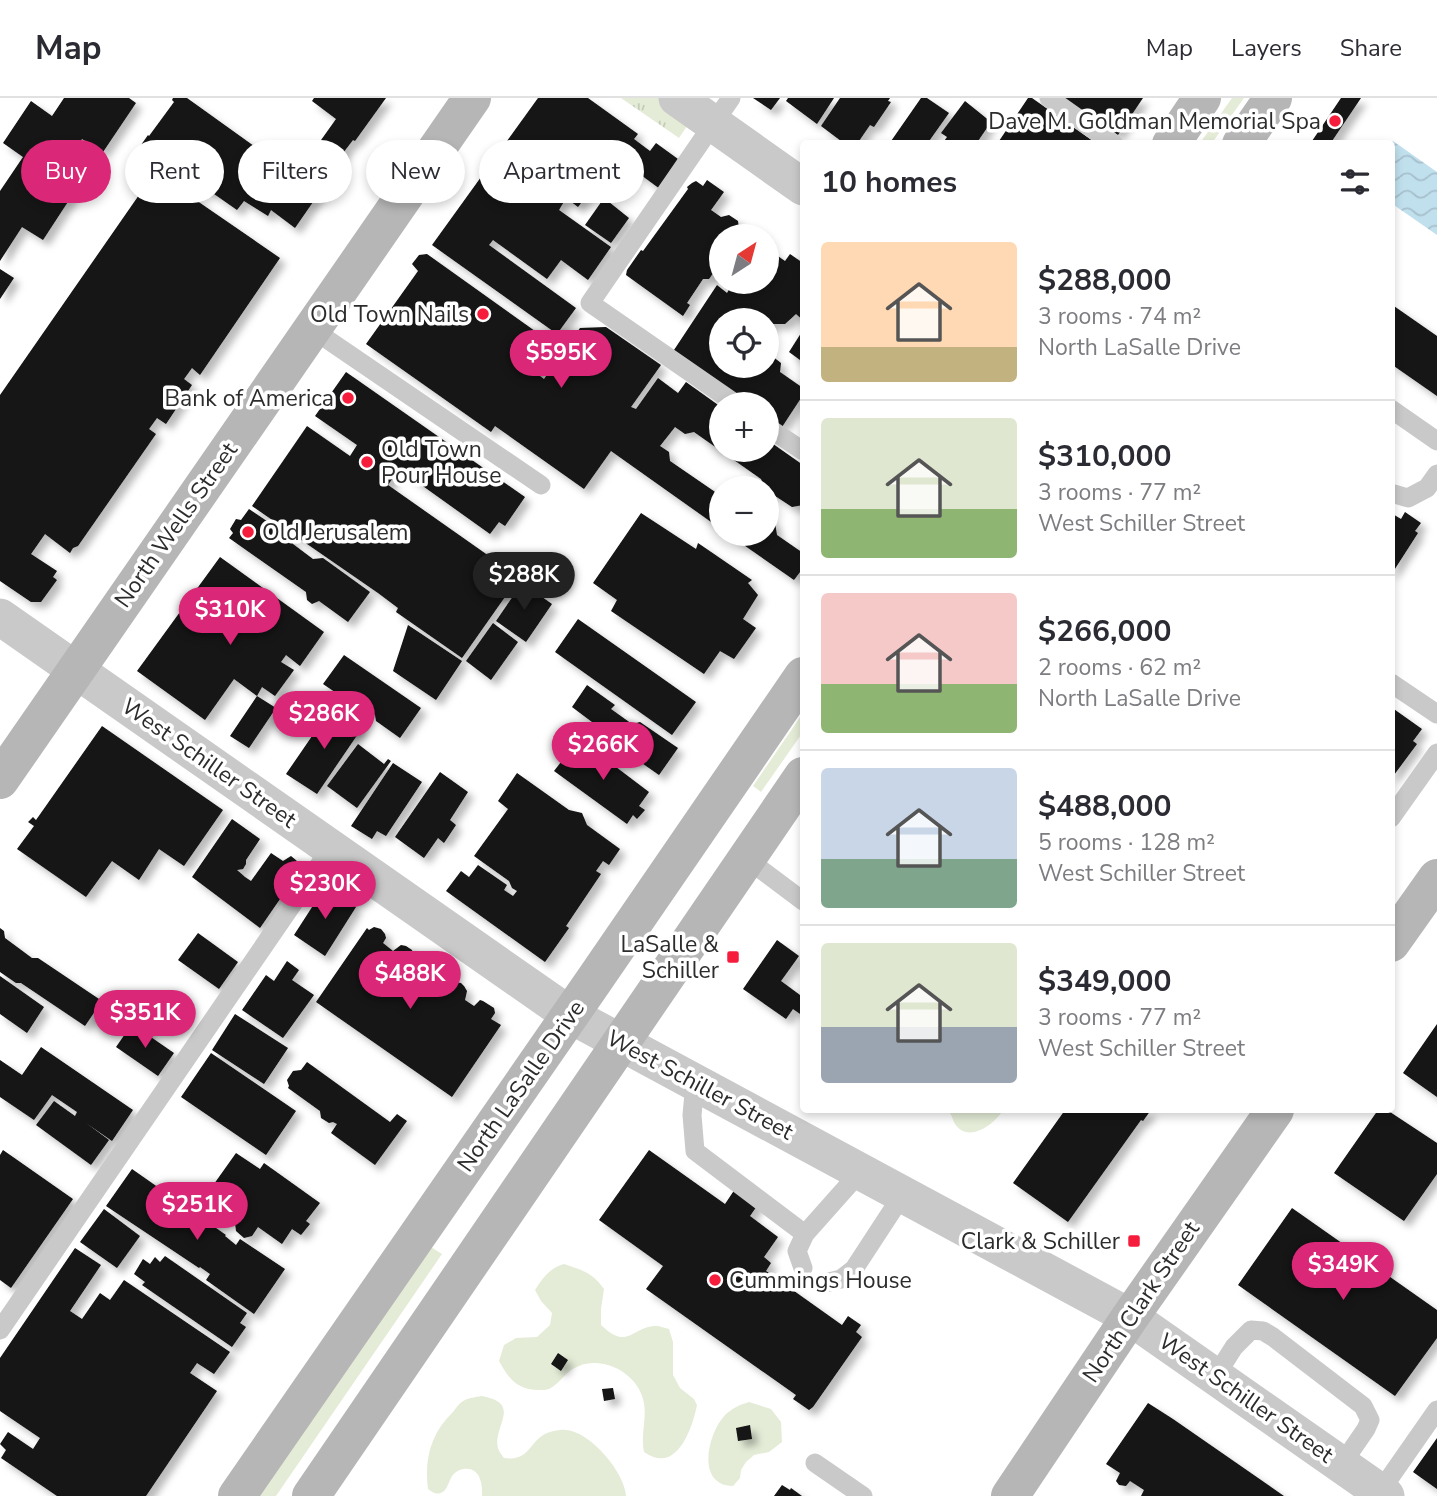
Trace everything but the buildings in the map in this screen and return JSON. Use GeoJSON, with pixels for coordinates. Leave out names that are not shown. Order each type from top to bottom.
{"type":"FeatureCollection","features":[{"type":"Feature","properties":{"kind":"main road","name":"North Wells Street"},"geometry":{"type":"LineString","coordinates":[[0,780],[472,98]]}},
{"type":"Feature","properties":{"kind":"main road"},"geometry":{"type":"LineString","coordinates":[[1174,140],[1202,98]]}},
{"type":"Feature","properties":{"kind":"main road"},"geometry":{"type":"LineString","coordinates":[[1244,140],[1273,98]]}},
{"type":"Feature","properties":{"kind":"main road","name":"North LaSalle Drive"},"geometry":{"type":"LineString","coordinates":[[237,1496],[800,680]]}},
{"type":"Feature","properties":{"kind":"main road"},"geometry":{"type":"LineString","coordinates":[[311,1496],[800,780]]}},
{"type":"Feature","properties":{"kind":"main road"},"geometry":{"type":"LineString","coordinates":[[1395,937],[1437,878]]}},
{"type":"Feature","properties":{"kind":"main road","name":"North Clark Street"},"geometry":{"type":"LineString","coordinates":[[1010,1496],[1130,1317],[1273,1113]]}},
{"type":"Feature","properties":{"kind":"street"},"geometry":{"type":"LineString","coordinates":[[677,98],[722,111],[755,152],[800,185]]}},
{"type":"Feature","properties":{"kind":"street","name":"West Schiller Street"},"geometry":{"type":"LineString","coordinates":[[0,617],[570,1015],[1130,1317],[1381,1495]]}},
{"type":"Feature","properties":{"kind":"lane"},"geometry":{"type":"LineString","coordinates":[[1049,98],[1109,140]]}},
{"type":"Feature","properties":{"kind":"lane"},"geometry":{"type":"LineString","coordinates":[[719,392],[590,303],[722,111]]}},
{"type":"Feature","properties":{"kind":"lane"},"geometry":{"type":"LineString","coordinates":[[312,329],[541,485]]}},
{"type":"Feature","properties":{"kind":"lane"},"geometry":{"type":"LineString","coordinates":[[1395,412],[1437,441]]}},
{"type":"Feature","properties":{"kind":"lane"},"geometry":{"type":"LineString","coordinates":[[779,435],[800,449]]}},
{"type":"Feature","properties":{"kind":"lane"},"geometry":{"type":"LineString","coordinates":[[1395,494],[1408,498],[1427,488],[1437,474]]}},
{"type":"Feature","properties":{"kind":"lane"},"geometry":{"type":"LineString","coordinates":[[1395,686],[1437,714]]}},
{"type":"Feature","properties":{"kind":"lane"},"geometry":{"type":"LineString","coordinates":[[1395,811],[1437,753]]}},
{"type":"Feature","properties":{"kind":"lane"},"geometry":{"type":"LineString","coordinates":[[0,1329],[331,848]]}},
{"type":"Feature","properties":{"kind":"lane"},"geometry":{"type":"LineString","coordinates":[[747,859],[800,899]]}},
{"type":"Feature","properties":{"kind":"lane"},"geometry":{"type":"LineString","coordinates":[[695,1083],[692,1115],[695,1151],[805,1234]]}},
{"type":"Feature","properties":{"kind":"lane"},"geometry":{"type":"LineString","coordinates":[[803,1268],[797,1251],[805,1234],[861,1171]]}},
{"type":"Feature","properties":{"kind":"lane"},"geometry":{"type":"LineString","coordinates":[[825,1283],[841,1279],[854,1269],[903,1194]]}},
{"type":"Feature","properties":{"kind":"lane"},"geometry":{"type":"LineString","coordinates":[[1215,1377],[1234,1347],[1251,1330],[1263,1331],[1273,1337],[1363,1406],[1370,1420],[1342,1465]]}},
{"type":"Feature","properties":{"kind":"lane"},"geometry":{"type":"LineString","coordinates":[[1381,1495],[1437,1410]]}},
{"type":"Feature","properties":{"kind":"lane"},"geometry":{"type":"LineString","coordinates":[[815,1463],[863,1496]]}},
{"type":"Feature","properties":{"kind":"green space"},"geometry":{"type":"Polygon","coordinates":[[[621,98],[659,98],[691,120],[679,138],[621,98]]]}},
{"type":"Feature","properties":{"kind":"green space"},"geometry":{"type":"Polygon","coordinates":[[[1232,98],[1244,98],[1214,140],[1202,140],[1232,98]]]}},
{"type":"Feature","properties":{"kind":"green space"},"geometry":{"type":"Polygon","coordinates":[[[800,717],[800,736],[761,792],[753,786],[800,717]]]}},
{"type":"Feature","properties":{"kind":"green space"},"geometry":{"type":"Polygon","coordinates":[[[950,1113],[1001,1113],[988,1126],[974,1132],[960,1130],[950,1113]]]}},
{"type":"Feature","properties":{"kind":"green space"},"geometry":{"type":"Polygon","coordinates":[[[431,1247],[442,1254],[276,1496],[257,1496],[431,1247]]]}},
{"type":"Feature","properties":{"kind":"green space"},"geometry":{"type":"Polygon","coordinates":[[[564,1264],[582,1270],[604,1289],[601,1325],[610,1333],[624,1337],[649,1327],[669,1329],[673,1342],[673,1375],[680,1388],[694,1399],[697,1405],[686,1437],[674,1454],[655,1458],[644,1452],[643,1399],[634,1381],[618,1369],[589,1363],[571,1370],[549,1389],[539,1390],[519,1386],[499,1361],[504,1345],[516,1338],[537,1337],[550,1325],[552,1313],[535,1290],[547,1274],[564,1264]]]}},
{"type":"Feature","properties":{"kind":"green space"},"geometry":{"type":"Polygon","coordinates":[[[481,1396],[494,1399],[504,1410],[497,1440],[498,1449],[504,1458],[520,1456],[550,1432],[576,1432],[605,1455],[620,1476],[626,1496],[482,1496],[478,1475],[467,1469],[455,1473],[442,1493],[428,1489],[428,1457],[439,1429],[460,1404],[467,1399],[481,1396]]]}},
{"type":"Feature","properties":{"kind":"green space"},"geometry":{"type":"Polygon","coordinates":[[[749,1402],[771,1409],[781,1422],[782,1442],[769,1452],[754,1455],[746,1462],[740,1478],[733,1486],[721,1483],[713,1477],[709,1468],[710,1445],[725,1415],[749,1402]]]}},
{"type":"Feature","properties":{"kind":"water"},"geometry":{"type":"Polygon","coordinates":[[[1395,142],[1437,172],[1437,235],[1395,206],[1395,142]]]}},
{"type":"Feature","properties":{"kind":"place","name":"Dave M. Goldman Memorial Spa"},"geometry":{"type":"Point","coordinates":[1335,121]}},
{"type":"Feature","properties":{"kind":"place","name":"Old Town Nails"},"geometry":{"type":"Point","coordinates":[483,314]}},
{"type":"Feature","properties":{"kind":"place","name":"Bank of America"},"geometry":{"type":"Point","coordinates":[348,398]}},
{"type":"Feature","properties":{"kind":"place","name":"Old Town Pour House"},"geometry":{"type":"Point","coordinates":[367,462]}},
{"type":"Feature","properties":{"kind":"place","name":"Old Jerusalem"},"geometry":{"type":"Point","coordinates":[248,532]}},
{"type":"Feature","properties":{"kind":"place","name":"LaSalle & Schiller"},"geometry":{"type":"Point","coordinates":[733,957]}},
{"type":"Feature","properties":{"kind":"place","name":"Clark & Schiller"},"geometry":{"type":"Point","coordinates":[1134,1241]}},
{"type":"Feature","properties":{"kind":"place","name":"Cummings House"},"geometry":{"type":"Point","coordinates":[715,1280]}}]}
